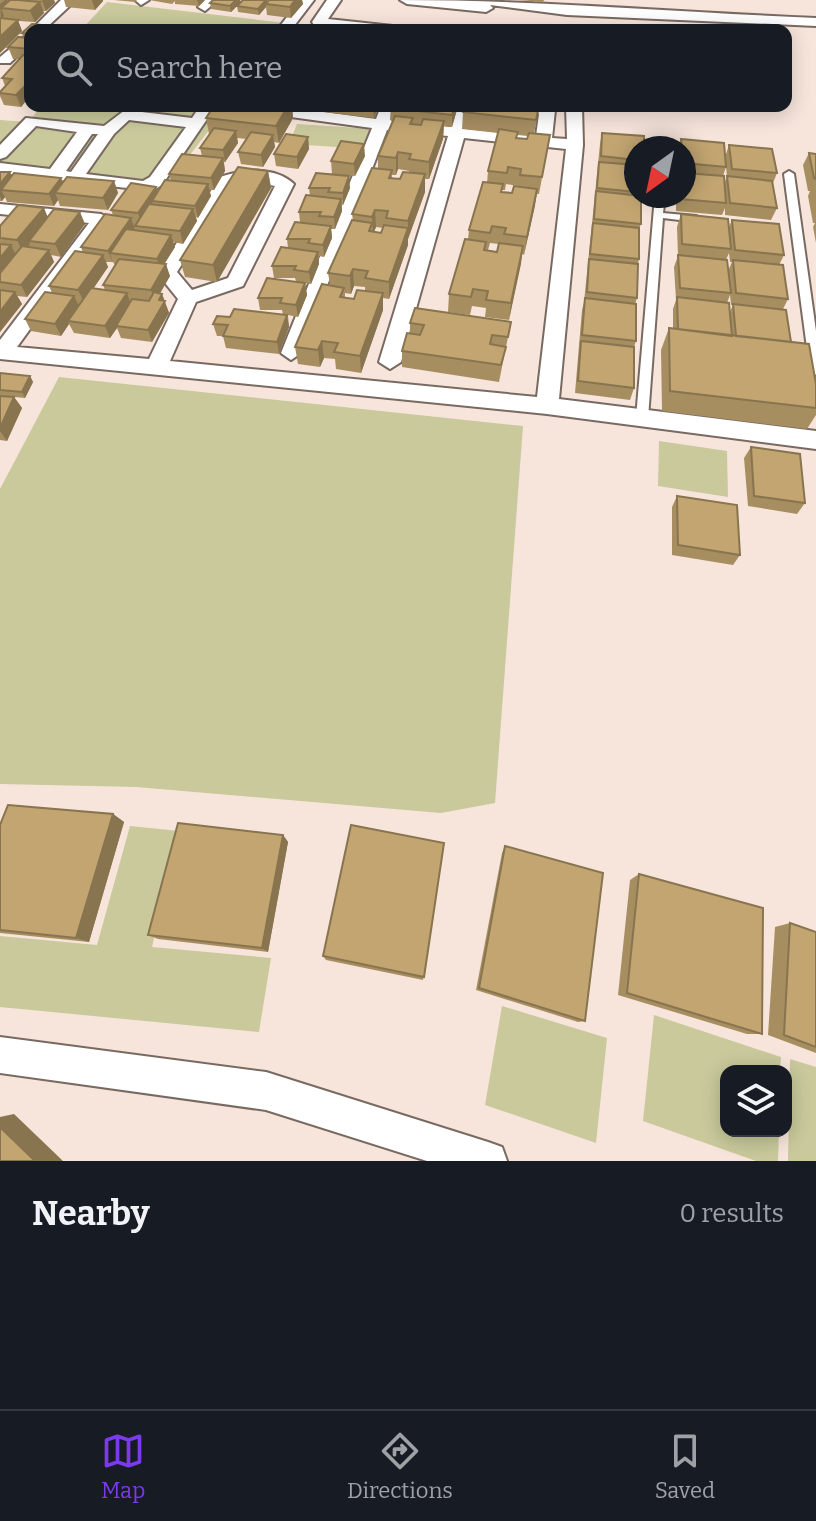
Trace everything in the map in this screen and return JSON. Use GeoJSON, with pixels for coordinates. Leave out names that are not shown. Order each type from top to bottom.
{"type":"FeatureCollection","features":[{"type":"Feature","properties":{"kind":"street"},"geometry":{"type":"LineString","coordinates":[[43,24],[69,0]]}},
{"type":"Feature","properties":{"kind":"street"},"geometry":{"type":"LineString","coordinates":[[289,24],[307,0]]}},
{"type":"Feature","properties":{"kind":"street"},"geometry":{"type":"LineString","coordinates":[[317,24],[334,0]]}},
{"type":"Feature","properties":{"kind":"street"},"geometry":{"type":"LineString","coordinates":[[407,0],[484,7],[650,7],[816,22]]}},
{"type":"Feature","properties":{"kind":"street"},"geometry":{"type":"LineString","coordinates":[[13,25],[24,28]]}},
{"type":"Feature","properties":{"kind":"street"},"geometry":{"type":"LineString","coordinates":[[5,60],[24,42]]}},
{"type":"Feature","properties":{"kind":"street"},"geometry":{"type":"LineString","coordinates":[[0,168],[57,171],[152,186],[204,112]]}},
{"type":"Feature","properties":{"kind":"street"},"geometry":{"type":"LineString","coordinates":[[290,112],[575,145]]}},
{"type":"Feature","properties":{"kind":"street"},"geometry":{"type":"LineString","coordinates":[[291,353],[387,112]]}},
{"type":"Feature","properties":{"kind":"street"},"geometry":{"type":"LineString","coordinates":[[390,362],[463,112]]}},
{"type":"Feature","properties":{"kind":"street"},"geometry":{"type":"LineString","coordinates":[[543,143],[547,112]]}},
{"type":"Feature","properties":{"kind":"street"},"geometry":{"type":"LineString","coordinates":[[547,406],[575,145],[574,112]]}},
{"type":"Feature","properties":{"kind":"street"},"geometry":{"type":"LineString","coordinates":[[79,174],[108,131],[125,115],[196,123]]}},
{"type":"Feature","properties":{"kind":"street"},"geometry":{"type":"LineString","coordinates":[[0,154],[32,121],[108,131]]}},
{"type":"Feature","properties":{"kind":"street"},"geometry":{"type":"LineString","coordinates":[[57,171],[88,128]]}},
{"type":"Feature","properties":{"kind":"street"},"geometry":{"type":"LineString","coordinates":[[75,147],[96,149]]}},
{"type":"Feature","properties":{"kind":"street"},"geometry":{"type":"LineString","coordinates":[[157,366],[188,298],[236,282],[285,184],[266,176],[242,175],[226,181],[167,273],[188,298]]}},
{"type":"Feature","properties":{"kind":"street"},"geometry":{"type":"LineString","coordinates":[[1,352],[101,219],[4,215]]}},
{"type":"Feature","properties":{"kind":"street"},"geometry":{"type":"LineString","coordinates":[[1,352],[547,406],[816,440]]}},
{"type":"Feature","properties":{"kind":"street"},"geometry":{"type":"LineString","coordinates":[[0,1055],[266,1091],[488,1161]]}},
{"type":"Feature","properties":{"kind":"lane"},"geometry":{"type":"LineString","coordinates":[[789,174],[816,371]]}},
{"type":"Feature","properties":{"kind":"lane"},"geometry":{"type":"LineString","coordinates":[[642,418],[659,208]]}},
{"type":"Feature","properties":{"kind":"lane"},"geometry":{"type":"LineString","coordinates":[[658,215],[704,219]]}},
{"type":"Feature","properties":{"kind":"lane"},"geometry":{"type":"LineString","coordinates":[[780,227],[796,228]]}},
{"type":"Feature","properties":{"kind":"lane"},"geometry":{"type":"LineString","coordinates":[[654,260],[669,262]]}},
{"type":"Feature","properties":{"kind":"lane"},"geometry":{"type":"LineString","coordinates":[[788,275],[803,277]]}},
{"type":"Feature","properties":{"kind":"green space"},"geometry":{"type":"Polygon","coordinates":[[[107,2],[293,24],[87,24],[107,2]]]}},
{"type":"Feature","properties":{"kind":"green space"},"geometry":{"type":"Polygon","coordinates":[[[37,112],[223,112],[164,188],[0,173],[0,120],[28,122],[37,112]]]}},
{"type":"Feature","properties":{"kind":"green space"},"geometry":{"type":"Polygon","coordinates":[[[297,124],[374,129],[369,149],[289,144],[297,124]]]}},
{"type":"Feature","properties":{"kind":"green space"},"geometry":{"type":"Polygon","coordinates":[[[59,377],[523,426],[495,803],[441,813],[136,787],[0,784],[0,489],[59,377]]]}},
{"type":"Feature","properties":{"kind":"green space"},"geometry":{"type":"Polygon","coordinates":[[[659,441],[727,451],[728,497],[658,486],[659,441]]]}},
{"type":"Feature","properties":{"kind":"green space"},"geometry":{"type":"Polygon","coordinates":[[[130,826],[179,831],[152,947],[271,958],[259,1032],[0,1007],[0,936],[97,945],[130,826]]]}},
{"type":"Feature","properties":{"kind":"green space"},"geometry":{"type":"Polygon","coordinates":[[[502,1006],[607,1038],[596,1143],[485,1105],[502,1006]]]}},
{"type":"Feature","properties":{"kind":"green space"},"geometry":{"type":"Polygon","coordinates":[[[654,1015],[781,1057],[780,1065],[720,1065],[720,1137],[779,1137],[778,1161],[756,1161],[643,1121],[654,1015]]]}},
{"type":"Feature","properties":{"kind":"green space"},"geometry":{"type":"Polygon","coordinates":[[[790,1059],[816,1067],[816,1161],[788,1161],[788,1137],[792,1137],[790,1059]]]}},
{"type":"Feature","properties":{"kind":"building"},"geometry":{"type":"Polygon","coordinates":[[[10,0],[40,2],[30,11],[1,8],[10,0]]]}},
{"type":"Feature","properties":{"kind":"building"},"geometry":{"type":"Polygon","coordinates":[[[213,0],[236,0],[230,6],[210,3],[213,0]]]}},
{"type":"Feature","properties":{"kind":"building"},"geometry":{"type":"Polygon","coordinates":[[[243,0],[266,0],[258,9],[237,6],[243,0]]]}},
{"type":"Feature","properties":{"kind":"building"},"geometry":{"type":"Polygon","coordinates":[[[269,0],[295,0],[290,7],[266,4],[269,0]]]}},
{"type":"Feature","properties":{"kind":"building"},"geometry":{"type":"Polygon","coordinates":[[[0,18],[18,20],[0,37],[0,18]]]}},
{"type":"Feature","properties":{"kind":"building"},"geometry":{"type":"Polygon","coordinates":[[[18,37],[24,38],[24,48],[8,47],[18,37]]]}},
{"type":"Feature","properties":{"kind":"building"},"geometry":{"type":"Polygon","coordinates":[[[24,55],[24,87],[16,95],[0,93],[12,79],[2,78],[24,55]]]}},
{"type":"Feature","properties":{"kind":"building"},"geometry":{"type":"Polygon","coordinates":[[[210,112],[284,112],[276,126],[206,118],[210,112]]]}},
{"type":"Feature","properties":{"kind":"building"},"geometry":{"type":"Polygon","coordinates":[[[425,112],[453,112],[452,115],[425,112]]]}},
{"type":"Feature","properties":{"kind":"building"},"geometry":{"type":"Polygon","coordinates":[[[463,112],[538,112],[536,120],[463,112]]]}},
{"type":"Feature","properties":{"kind":"building"},"geometry":{"type":"Polygon","coordinates":[[[395,116],[413,118],[410,124],[421,125],[423,119],[444,121],[429,162],[409,159],[411,154],[398,152],[396,158],[378,156],[395,116]]]}},
{"type":"Feature","properties":{"kind":"building"},"geometry":{"type":"Polygon","coordinates":[[[214,128],[236,131],[223,150],[200,148],[214,128]]]}},
{"type":"Feature","properties":{"kind":"building"},"geometry":{"type":"Polygon","coordinates":[[[499,129],[518,132],[516,138],[527,139],[529,133],[550,135],[542,177],[520,175],[521,169],[508,167],[507,173],[488,171],[499,129]]]}},
{"type":"Feature","properties":{"kind":"building"},"geometry":{"type":"Polygon","coordinates":[[[251,132],[273,135],[261,155],[238,152],[251,132]]]}},
{"type":"Feature","properties":{"kind":"building"},"geometry":{"type":"Polygon","coordinates":[[[602,133],[644,136],[624,136],[624,159],[601,156],[602,133]]]}},
{"type":"Feature","properties":{"kind":"building"},"geometry":{"type":"Polygon","coordinates":[[[286,134],[308,137],[297,157],[274,154],[286,134]]]}},
{"type":"Feature","properties":{"kind":"building"},"geometry":{"type":"Polygon","coordinates":[[[696,140],[724,143],[726,167],[696,164],[696,140]]]}},
{"type":"Feature","properties":{"kind":"building"},"geometry":{"type":"Polygon","coordinates":[[[341,141],[364,144],[354,164],[331,161],[341,141]]]}},
{"type":"Feature","properties":{"kind":"building"},"geometry":{"type":"Polygon","coordinates":[[[729,145],[772,149],[777,173],[732,169],[729,145]]]}},
{"type":"Feature","properties":{"kind":"building"},"geometry":{"type":"Polygon","coordinates":[[[809,153],[816,154],[816,179],[814,178],[809,153]]]}},
{"type":"Feature","properties":{"kind":"building"},"geometry":{"type":"Polygon","coordinates":[[[182,154],[223,158],[211,178],[169,174],[182,154]]]}},
{"type":"Feature","properties":{"kind":"building"},"geometry":{"type":"Polygon","coordinates":[[[599,162],[624,164],[624,191],[597,188],[599,162]]]}},
{"type":"Feature","properties":{"kind":"building"},"geometry":{"type":"Polygon","coordinates":[[[238,167],[268,171],[213,265],[180,260],[238,167]]]}},
{"type":"Feature","properties":{"kind":"building"},"geometry":{"type":"Polygon","coordinates":[[[372,168],[392,170],[389,178],[400,179],[403,172],[425,174],[408,221],[386,218],[388,211],[375,210],[372,217],[352,214],[372,168]]]}},
{"type":"Feature","properties":{"kind":"building"},"geometry":{"type":"Polygon","coordinates":[[[0,172],[10,172],[0,184],[0,172]]]}},
{"type":"Feature","properties":{"kind":"building"},"geometry":{"type":"Polygon","coordinates":[[[14,173],[61,178],[49,194],[1,190],[14,173]]]}},
{"type":"Feature","properties":{"kind":"building"},"geometry":{"type":"Polygon","coordinates":[[[316,173],[349,176],[343,193],[328,192],[330,188],[309,188],[316,173]]]}},
{"type":"Feature","properties":{"kind":"building"},"geometry":{"type":"Polygon","coordinates":[[[696,174],[724,176],[726,203],[696,200],[696,174]]]}},
{"type":"Feature","properties":{"kind":"building"},"geometry":{"type":"Polygon","coordinates":[[[727,176],[772,181],[777,208],[730,203],[727,176]]]}},
{"type":"Feature","properties":{"kind":"building"},"geometry":{"type":"Polygon","coordinates":[[[67,177],[114,181],[103,198],[55,193],[67,177]]]}},
{"type":"Feature","properties":{"kind":"building"},"geometry":{"type":"Polygon","coordinates":[[[165,180],[208,184],[195,206],[152,201],[165,180]]]}},
{"type":"Feature","properties":{"kind":"building"},"geometry":{"type":"Polygon","coordinates":[[[483,182],[503,184],[501,192],[512,193],[514,186],[537,189],[527,237],[504,234],[506,228],[492,226],[490,233],[469,230],[483,182]]]}},
{"type":"Feature","properties":{"kind":"building"},"geometry":{"type":"Polygon","coordinates":[[[131,183],[156,187],[138,213],[111,210],[131,183]]]}},
{"type":"Feature","properties":{"kind":"building"},"geometry":{"type":"Polygon","coordinates":[[[596,191],[624,194],[624,208],[641,208],[641,224],[594,219],[596,191]]]}},
{"type":"Feature","properties":{"kind":"building"},"geometry":{"type":"Polygon","coordinates":[[[306,195],[341,199],[334,217],[319,216],[321,212],[299,212],[306,195]]]}},
{"type":"Feature","properties":{"kind":"building"},"geometry":{"type":"Polygon","coordinates":[[[149,204],[193,209],[180,231],[135,226],[149,204]]]}},
{"type":"Feature","properties":{"kind":"building"},"geometry":{"type":"Polygon","coordinates":[[[18,205],[44,208],[17,240],[0,238],[0,226],[18,205]]]}},
{"type":"Feature","properties":{"kind":"building"},"geometry":{"type":"Polygon","coordinates":[[[54,209],[80,212],[55,244],[29,241],[54,209]]]}},
{"type":"Feature","properties":{"kind":"building"},"geometry":{"type":"Polygon","coordinates":[[[105,214],[131,218],[108,251],[81,247],[105,214]]]}},
{"type":"Feature","properties":{"kind":"building"},"geometry":{"type":"Polygon","coordinates":[[[681,214],[728,219],[731,249],[682,244],[681,214]]]}},
{"type":"Feature","properties":{"kind":"building"},"geometry":{"type":"Polygon","coordinates":[[[352,220],[372,223],[369,231],[381,233],[384,225],[408,228],[389,282],[365,278],[368,271],[353,269],[350,276],[328,273],[352,220]]]}},
{"type":"Feature","properties":{"kind":"building"},"geometry":{"type":"Polygon","coordinates":[[[732,220],[779,224],[784,255],[735,250],[732,220]]]}},
{"type":"Feature","properties":{"kind":"building"},"geometry":{"type":"Polygon","coordinates":[[[295,222],[331,226],[323,245],[308,243],[310,239],[287,239],[295,222]]]}},
{"type":"Feature","properties":{"kind":"building"},"geometry":{"type":"Polygon","coordinates":[[[593,223],[639,228],[639,259],[590,254],[593,223]]]}},
{"type":"Feature","properties":{"kind":"building"},"geometry":{"type":"Polygon","coordinates":[[[126,229],[171,235],[157,259],[110,253],[126,229]]]}},
{"type":"Feature","properties":{"kind":"building"},"geometry":{"type":"Polygon","coordinates":[[[465,239],[486,242],[484,250],[497,252],[499,243],[523,246],[511,303],[486,300],[488,291],[473,289],[471,297],[449,294],[465,239]]]}},
{"type":"Feature","properties":{"kind":"building"},"geometry":{"type":"Polygon","coordinates":[[[0,244],[11,245],[0,258],[0,244]]]}},
{"type":"Feature","properties":{"kind":"building"},"geometry":{"type":"Polygon","coordinates":[[[22,246],[49,250],[21,285],[0,282],[0,273],[22,246]]]}},
{"type":"Feature","properties":{"kind":"building"},"geometry":{"type":"Polygon","coordinates":[[[281,247],[318,252],[309,272],[294,270],[296,266],[272,266],[281,247]]]}},
{"type":"Feature","properties":{"kind":"building"},"geometry":{"type":"Polygon","coordinates":[[[75,251],[103,255],[78,290],[49,286],[75,251]]]}},
{"type":"Feature","properties":{"kind":"building"},"geometry":{"type":"Polygon","coordinates":[[[678,255],[727,260],[731,293],[680,288],[678,255]]]}},
{"type":"Feature","properties":{"kind":"building"},"geometry":{"type":"Polygon","coordinates":[[[119,259],[166,264],[151,290],[103,285],[119,259]]]}},
{"type":"Feature","properties":{"kind":"building"},"geometry":{"type":"Polygon","coordinates":[[[589,259],[638,264],[637,298],[587,292],[589,259]]]}},
{"type":"Feature","properties":{"kind":"building"},"geometry":{"type":"Polygon","coordinates":[[[733,260],[783,265],[788,299],[736,293],[733,260]]]}},
{"type":"Feature","properties":{"kind":"building"},"geometry":{"type":"Polygon","coordinates":[[[267,278],[305,283],[296,305],[280,303],[282,298],[258,298],[267,278]]]}},
{"type":"Feature","properties":{"kind":"building"},"geometry":{"type":"Polygon","coordinates":[[[322,284],[344,288],[340,297],[354,299],[357,290],[383,293],[360,356],[334,352],[338,343],[322,341],[318,350],[295,347],[322,284]]]}},
{"type":"Feature","properties":{"kind":"building"},"geometry":{"type":"Polygon","coordinates":[[[91,288],[127,293],[105,326],[68,321],[91,288]]]}},
{"type":"Feature","properties":{"kind":"building"},"geometry":{"type":"Polygon","coordinates":[[[0,290],[15,292],[0,312],[0,290]]]}},
{"type":"Feature","properties":{"kind":"building"},"geometry":{"type":"Polygon","coordinates":[[[45,292],[74,296],[55,324],[25,319],[45,292]]]}},
{"type":"Feature","properties":{"kind":"building"},"geometry":{"type":"Polygon","coordinates":[[[154,292],[162,294],[159,300],[165,301],[148,330],[116,326],[132,299],[149,301],[154,292]]]}},
{"type":"Feature","properties":{"kind":"building"},"geometry":{"type":"Polygon","coordinates":[[[677,297],[729,303],[732,336],[678,329],[677,297]]]}},
{"type":"Feature","properties":{"kind":"building"},"geometry":{"type":"Polygon","coordinates":[[[585,298],[636,304],[636,341],[582,335],[585,298]]]}},
{"type":"Feature","properties":{"kind":"building"},"geometry":{"type":"Polygon","coordinates":[[[733,304],[786,310],[791,342],[736,336],[733,304]]]}},
{"type":"Feature","properties":{"kind":"building"},"geometry":{"type":"Polygon","coordinates":[[[415,308],[511,322],[508,337],[492,335],[490,344],[506,347],[501,365],[402,351],[407,333],[420,335],[424,325],[410,323],[415,308]]]}},
{"type":"Feature","properties":{"kind":"building"},"geometry":{"type":"Polygon","coordinates":[[[234,309],[287,315],[277,342],[223,336],[228,325],[213,324],[217,316],[230,317],[234,309]]]}},
{"type":"Feature","properties":{"kind":"building"},"geometry":{"type":"Polygon","coordinates":[[[669,328],[809,344],[816,384],[816,408],[670,391],[669,328]]]}},
{"type":"Feature","properties":{"kind":"building"},"geometry":{"type":"Polygon","coordinates":[[[581,341],[634,347],[634,388],[578,381],[581,341]]]}},
{"type":"Feature","properties":{"kind":"building"},"geometry":{"type":"Polygon","coordinates":[[[0,373],[30,376],[22,392],[0,390],[0,373]]]}},
{"type":"Feature","properties":{"kind":"building"},"geometry":{"type":"Polygon","coordinates":[[[0,396],[14,397],[0,428],[0,396]]]}},
{"type":"Feature","properties":{"kind":"building"},"geometry":{"type":"Polygon","coordinates":[[[751,447],[800,454],[805,503],[754,496],[751,447]]]}},
{"type":"Feature","properties":{"kind":"building"},"geometry":{"type":"Polygon","coordinates":[[[677,496],[737,505],[740,555],[678,545],[677,496]]]}},
{"type":"Feature","properties":{"kind":"building"},"geometry":{"type":"Polygon","coordinates":[[[8,805],[113,814],[76,938],[0,930],[0,825],[8,805]]]}},
{"type":"Feature","properties":{"kind":"building"},"geometry":{"type":"Polygon","coordinates":[[[178,823],[283,835],[262,948],[148,935],[178,823]]]}},
{"type":"Feature","properties":{"kind":"building"},"geometry":{"type":"Polygon","coordinates":[[[351,825],[444,843],[424,977],[323,956],[351,825]]]}},
{"type":"Feature","properties":{"kind":"building"},"geometry":{"type":"Polygon","coordinates":[[[505,846],[603,873],[585,1021],[479,988],[505,846]]]}},
{"type":"Feature","properties":{"kind":"building"},"geometry":{"type":"Polygon","coordinates":[[[639,874],[763,908],[762,1034],[627,993],[639,874]]]}},
{"type":"Feature","properties":{"kind":"building"},"geometry":{"type":"Polygon","coordinates":[[[790,923],[816,932],[816,1047],[784,1035],[790,923]]]}},
{"type":"Feature","properties":{"kind":"building"},"geometry":{"type":"Polygon","coordinates":[[[0,1127],[35,1161],[0,1161],[0,1127]]]}}]}
